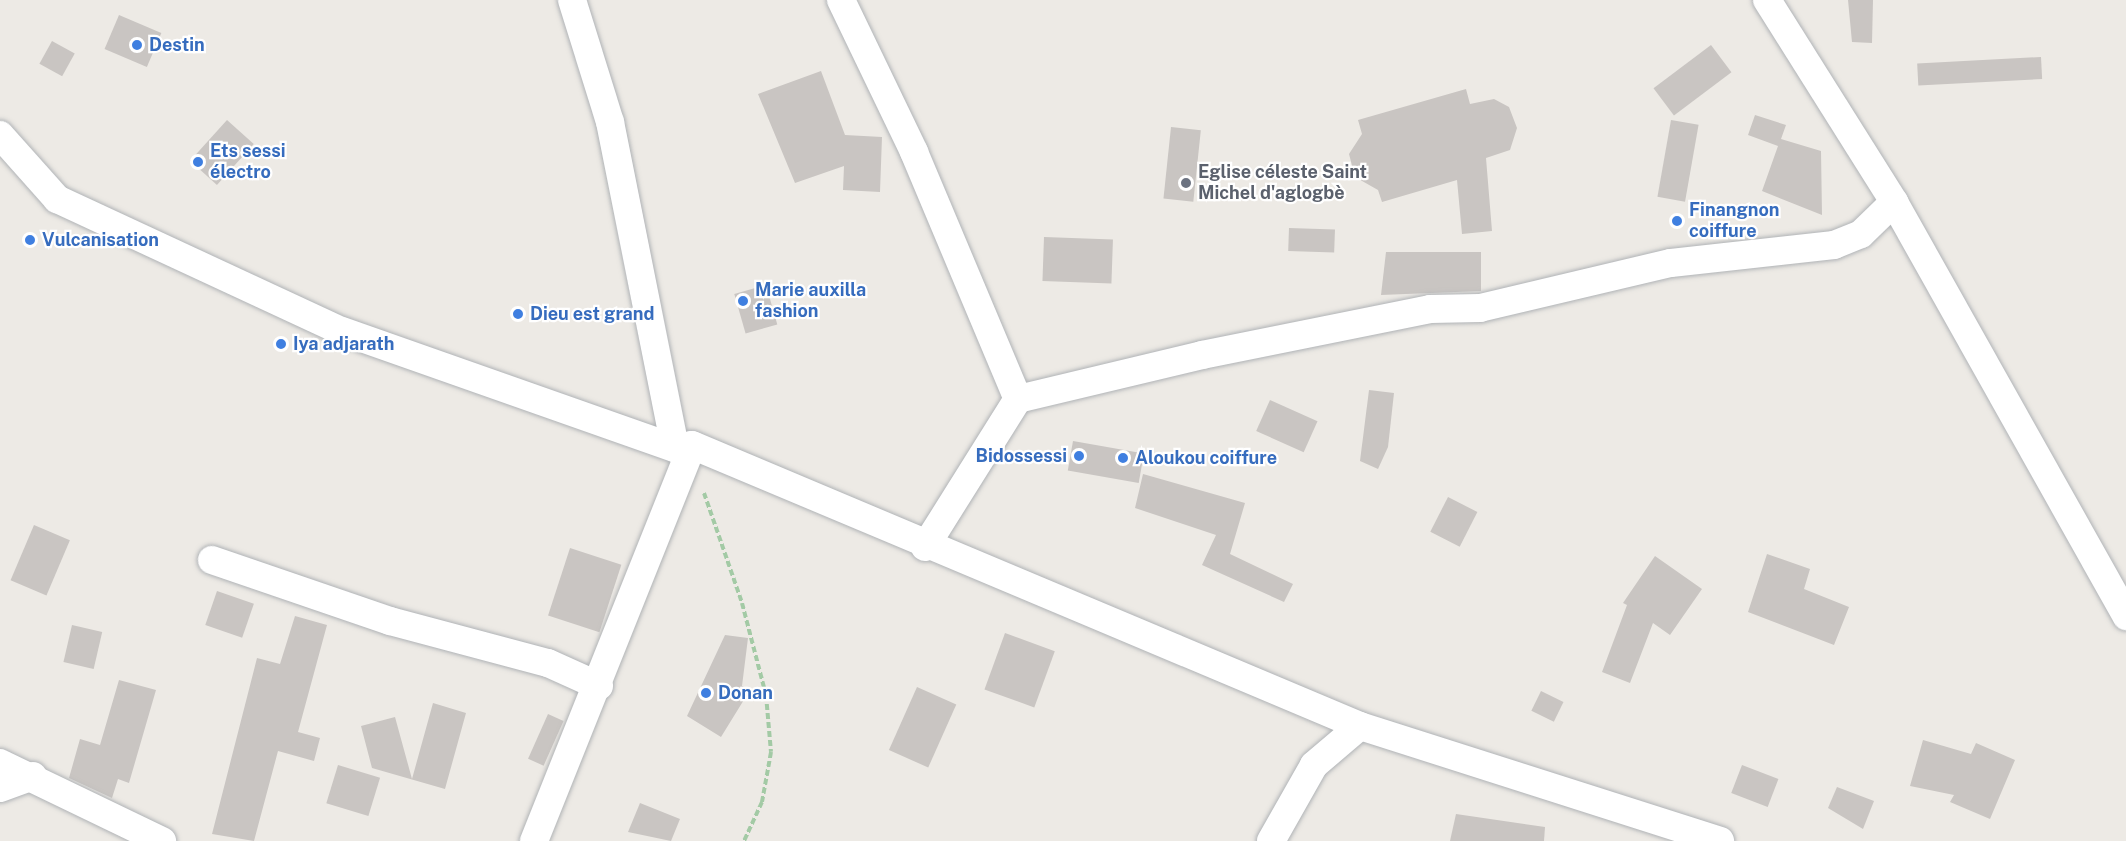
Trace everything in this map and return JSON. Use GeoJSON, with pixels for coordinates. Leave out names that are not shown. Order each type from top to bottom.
{"type":"FeatureCollection","features":[{"type":"Feature","properties":{"kind":"street"},"geometry":{"type":"LineString","coordinates":[[534,841],[599,686],[686,449],[610,122],[572,0]]}},
{"type":"Feature","properties":{"kind":"street"},"geometry":{"type":"LineString","coordinates":[[841,0],[914,152],[1018,399]]}},
{"type":"Feature","properties":{"kind":"street"},"geometry":{"type":"LineString","coordinates":[[1767,0],[1894,202],[2125,611]]}},
{"type":"Feature","properties":{"kind":"street"},"geometry":{"type":"LineString","coordinates":[[0,135],[57,199],[342,331],[686,449],[1360,726],[1720,841]]}},
{"type":"Feature","properties":{"kind":"street"},"geometry":{"type":"LineString","coordinates":[[925,547],[1018,399],[1202,355],[1430,309],[1480,308],[1671,263],[1834,245],[1861,234],[1894,202]]}},
{"type":"Feature","properties":{"kind":"street"},"geometry":{"type":"LineString","coordinates":[[212,560],[390,621],[548,663],[599,686]]}},
{"type":"Feature","properties":{"kind":"street"},"geometry":{"type":"LineString","coordinates":[[1270,841],[1314,765],[1360,726]]}},
{"type":"Feature","properties":{"kind":"street"},"geometry":{"type":"LineString","coordinates":[[0,763],[33,776],[162,841]]}},
{"type":"Feature","properties":{"kind":"street"},"geometry":{"type":"LineString","coordinates":[[0,788],[33,776]]}},
{"type":"Feature","properties":{"kind":"path"},"geometry":{"type":"LineString","coordinates":[[686,449],[742,603],[766,695],[771,752],[762,801],[744,841]]}},
{"type":"Feature","properties":{"kind":"building"},"geometry":{"type":"Polygon","coordinates":[[[1848,0],[1873,0],[1872,43],[1852,42],[1848,0]]]}},
{"type":"Feature","properties":{"kind":"building"},"geometry":{"type":"Polygon","coordinates":[[[119,15],[161,33],[147,67],[105,49],[119,15]]]}},
{"type":"Feature","properties":{"kind":"building"},"geometry":{"type":"Polygon","coordinates":[[[52,41],[75,54],[62,76],[39,64],[52,41]]]}},
{"type":"Feature","properties":{"kind":"building"},"geometry":{"type":"Polygon","coordinates":[[[1711,45],[1731,72],[1674,115],[1653,88],[1711,45]]]}},
{"type":"Feature","properties":{"kind":"building"},"geometry":{"type":"Polygon","coordinates":[[[2041,57],[2042,79],[1918,85],[1917,63],[2041,57]]]}},
{"type":"Feature","properties":{"kind":"building"},"geometry":{"type":"Polygon","coordinates":[[[821,71],[845,135],[882,137],[880,192],[843,190],[844,166],[795,183],[758,94],[821,71]]]}},
{"type":"Feature","properties":{"kind":"building"},"geometry":{"type":"Polygon","coordinates":[[[1466,89],[1470,104],[1494,99],[1509,107],[1517,128],[1510,150],[1486,158],[1492,231],[1462,234],[1457,180],[1382,202],[1378,190],[1355,177],[1349,154],[1362,134],[1358,120],[1466,89]]]}},
{"type":"Feature","properties":{"kind":"building"},"geometry":{"type":"Polygon","coordinates":[[[1755,115],[1786,125],[1781,139],[1821,151],[1822,215],[1762,191],[1778,146],[1748,135],[1755,115]]]}},
{"type":"Feature","properties":{"kind":"building"},"geometry":{"type":"Polygon","coordinates":[[[227,120],[254,144],[217,185],[190,161],[227,120]]]}},
{"type":"Feature","properties":{"kind":"building"},"geometry":{"type":"Polygon","coordinates":[[[1671,120],[1699,125],[1685,202],[1657,197],[1671,120]]]}},
{"type":"Feature","properties":{"kind":"building"},"geometry":{"type":"Polygon","coordinates":[[[1171,127],[1201,130],[1193,202],[1163,199],[1171,127]]]}},
{"type":"Feature","properties":{"kind":"building"},"geometry":{"type":"Polygon","coordinates":[[[1289,228],[1335,230],[1334,253],[1288,251],[1289,228]]]}},
{"type":"Feature","properties":{"kind":"building"},"geometry":{"type":"Polygon","coordinates":[[[1044,237],[1113,239],[1111,283],[1042,281],[1044,237]]]}},
{"type":"Feature","properties":{"kind":"building"},"geometry":{"type":"Polygon","coordinates":[[[1386,252],[1481,252],[1481,291],[1381,295],[1386,252]]]}},
{"type":"Feature","properties":{"kind":"building"},"geometry":{"type":"Polygon","coordinates":[[[766,285],[777,324],[746,334],[734,294],[766,285]]]}},
{"type":"Feature","properties":{"kind":"building"},"geometry":{"type":"Polygon","coordinates":[[[1369,390],[1394,393],[1388,447],[1378,469],[1360,461],[1369,390]]]}},
{"type":"Feature","properties":{"kind":"building"},"geometry":{"type":"Polygon","coordinates":[[[1270,400],[1318,421],[1304,452],[1256,431],[1270,400]]]}},
{"type":"Feature","properties":{"kind":"building"},"geometry":{"type":"Polygon","coordinates":[[[1073,441],[1144,454],[1139,483],[1068,471],[1073,441]]]}},
{"type":"Feature","properties":{"kind":"building"},"geometry":{"type":"Polygon","coordinates":[[[1143,474],[1245,503],[1230,554],[1293,584],[1284,602],[1202,565],[1216,535],[1135,508],[1143,474]]]}},
{"type":"Feature","properties":{"kind":"building"},"geometry":{"type":"Polygon","coordinates":[[[1448,497],[1477,512],[1460,547],[1430,532],[1448,497]]]}},
{"type":"Feature","properties":{"kind":"building"},"geometry":{"type":"Polygon","coordinates":[[[34,525],[70,540],[46,595],[11,580],[34,525]]]}},
{"type":"Feature","properties":{"kind":"building"},"geometry":{"type":"Polygon","coordinates":[[[570,548],[621,565],[599,632],[548,616],[570,548]]]}},
{"type":"Feature","properties":{"kind":"building"},"geometry":{"type":"Polygon","coordinates":[[[1767,554],[1810,569],[1804,589],[1849,607],[1834,645],[1748,612],[1767,554]]]}},
{"type":"Feature","properties":{"kind":"building"},"geometry":{"type":"Polygon","coordinates":[[[1655,556],[1702,589],[1670,635],[1653,623],[1630,683],[1602,672],[1627,605],[1623,603],[1655,556]]]}},
{"type":"Feature","properties":{"kind":"building"},"geometry":{"type":"Polygon","coordinates":[[[217,591],[254,604],[242,638],[205,625],[217,591]]]}},
{"type":"Feature","properties":{"kind":"building"},"geometry":{"type":"Polygon","coordinates":[[[295,616],[327,625],[298,732],[320,738],[314,761],[278,751],[254,841],[212,834],[257,658],[280,664],[295,616]]]}},
{"type":"Feature","properties":{"kind":"building"},"geometry":{"type":"Polygon","coordinates":[[[72,625],[102,632],[94,669],[63,662],[72,625]]]}},
{"type":"Feature","properties":{"kind":"building"},"geometry":{"type":"Polygon","coordinates":[[[1005,633],[1055,651],[1034,708],[984,689],[1005,633]]]}},
{"type":"Feature","properties":{"kind":"building"},"geometry":{"type":"Polygon","coordinates":[[[725,635],[748,638],[742,686],[750,690],[721,737],[687,716],[725,635]]]}},
{"type":"Feature","properties":{"kind":"building"},"geometry":{"type":"Polygon","coordinates":[[[119,680],[156,690],[129,783],[118,779],[112,798],[69,778],[80,739],[100,745],[119,680]]]}},
{"type":"Feature","properties":{"kind":"building"},"geometry":{"type":"Polygon","coordinates":[[[917,687],[956,704],[928,768],[889,750],[917,687]]]}},
{"type":"Feature","properties":{"kind":"building"},"geometry":{"type":"Polygon","coordinates":[[[1541,691],[1563,702],[1554,722],[1531,711],[1541,691]]]}},
{"type":"Feature","properties":{"kind":"building"},"geometry":{"type":"Polygon","coordinates":[[[433,703],[466,713],[445,789],[372,768],[361,726],[395,717],[412,779],[433,703]]]}},
{"type":"Feature","properties":{"kind":"building"},"geometry":{"type":"Polygon","coordinates":[[[548,714],[564,721],[544,766],[528,759],[548,714]]]}},
{"type":"Feature","properties":{"kind":"building"},"geometry":{"type":"Polygon","coordinates":[[[1923,740],[1971,754],[1976,743],[2015,760],[1990,819],[1950,802],[1954,795],[1910,786],[1923,740]]]}},
{"type":"Feature","properties":{"kind":"building"},"geometry":{"type":"Polygon","coordinates":[[[338,765],[380,778],[368,816],[326,803],[338,765]]]}},
{"type":"Feature","properties":{"kind":"building"},"geometry":{"type":"Polygon","coordinates":[[[1742,765],[1778,779],[1768,807],[1731,793],[1742,765]]]}},
{"type":"Feature","properties":{"kind":"building"},"geometry":{"type":"Polygon","coordinates":[[[1837,787],[1874,801],[1863,829],[1828,808],[1837,787]]]}},
{"type":"Feature","properties":{"kind":"building"},"geometry":{"type":"Polygon","coordinates":[[[640,803],[680,819],[671,841],[628,832],[640,803]]]}},
{"type":"Feature","properties":{"kind":"building"},"geometry":{"type":"Polygon","coordinates":[[[1456,814],[1545,827],[1544,841],[1450,841],[1456,814]]]}},
{"type":"Feature","properties":{"kind":"place","name":"Destin"},"geometry":{"type":"Point","coordinates":[137,45]}},
{"type":"Feature","properties":{"kind":"place","name":"Ets sessi électro"},"geometry":{"type":"Point","coordinates":[198,162]}},
{"type":"Feature","properties":{"kind":"place","name":"Eglise céleste Saint Michel d'aglogbè"},"geometry":{"type":"Point","coordinates":[1186,183]}},
{"type":"Feature","properties":{"kind":"place","name":"Finangnon coiffure"},"geometry":{"type":"Point","coordinates":[1677,221]}},
{"type":"Feature","properties":{"kind":"place","name":"Vulcanisation"},"geometry":{"type":"Point","coordinates":[30,240]}},
{"type":"Feature","properties":{"kind":"place","name":"Marie auxilla fashion"},"geometry":{"type":"Point","coordinates":[743,301]}},
{"type":"Feature","properties":{"kind":"place","name":"Dieu est grand"},"geometry":{"type":"Point","coordinates":[518,314]}},
{"type":"Feature","properties":{"kind":"place","name":"Iya adjarath"},"geometry":{"type":"Point","coordinates":[281,344]}},
{"type":"Feature","properties":{"kind":"place","name":"Bidossessi"},"geometry":{"type":"Point","coordinates":[1079,456]}},
{"type":"Feature","properties":{"kind":"place","name":"Aloukou coiffure"},"geometry":{"type":"Point","coordinates":[1123,458]}},
{"type":"Feature","properties":{"kind":"place","name":"Donan"},"geometry":{"type":"Point","coordinates":[706,693]}}]}
